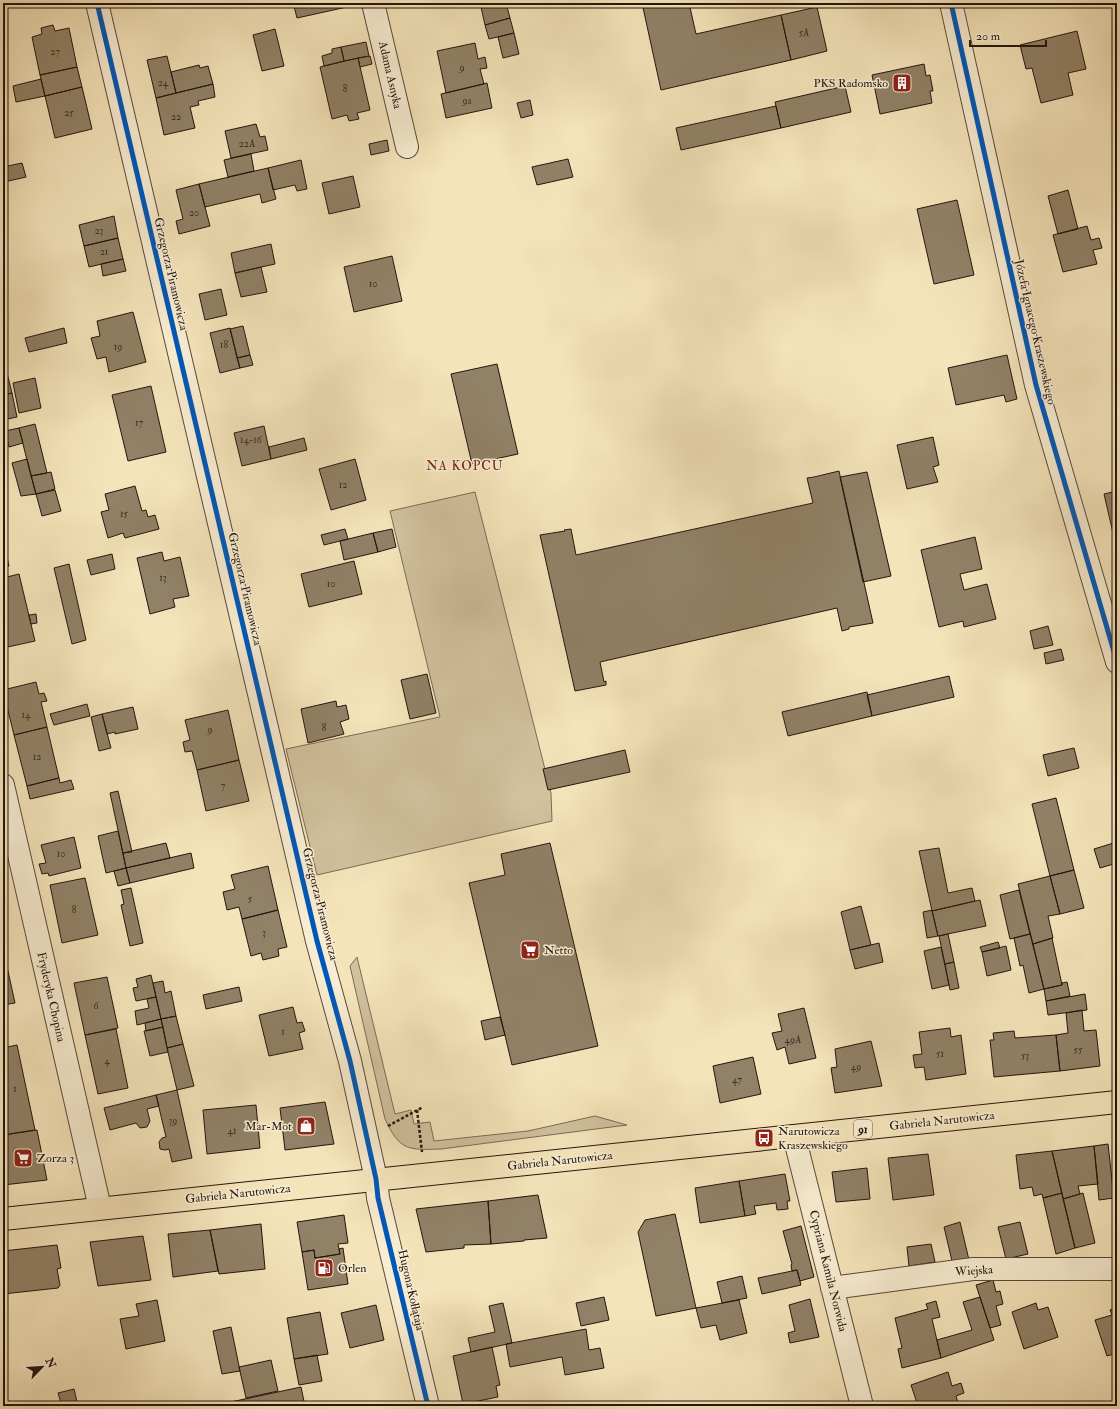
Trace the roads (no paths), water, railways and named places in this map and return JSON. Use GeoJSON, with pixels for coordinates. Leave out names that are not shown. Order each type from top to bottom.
{"type":"FeatureCollection","features":[{"type":"Feature","properties":{"kind":"main road","name":"Gabriela Narutowicza"},"geometry":{"type":"LineString","coordinates":[[3,1219],[1117,1102]]}},
{"type":"Feature","properties":{"kind":"street","name":"Grzegorza Piramowicza"},"geometry":{"type":"LineString","coordinates":[[97,3],[316,933],[350,1061],[376,1179]]}},
{"type":"Feature","properties":{"kind":"street","name":"Adama Asnyka"},"geometry":{"type":"LineString","coordinates":[[373,3],[407,147]]}},
{"type":"Feature","properties":{"kind":"street","name":"Józefa Ignacego Kraszewskiego"},"geometry":{"type":"LineString","coordinates":[[951,3],[1036,385],[1117,662]]}},
{"type":"Feature","properties":{"kind":"street","name":"Fryderyka Chopina"},"geometry":{"type":"LineString","coordinates":[[3,785],[100,1208]]}},
{"type":"Feature","properties":{"kind":"street","name":"Cypriana Kamila Norwida"},"geometry":{"type":"LineString","coordinates":[[794,1136],[862,1406]]}},
{"type":"Feature","properties":{"kind":"street","name":"Hugona Kołłątaja"},"geometry":{"type":"LineString","coordinates":[[376,1179],[378,1198],[428,1406]]}},
{"type":"Feature","properties":{"kind":"street","name":"Wiejska"},"geometry":{"type":"LineString","coordinates":[[832,1288],[972,1269],[1117,1268]]}},
{"type":"Feature","properties":{"kind":"place","name":"PKS Radomsko"},"geometry":{"type":"Point","coordinates":[902,83]}},
{"type":"Feature","properties":{"kind":"place","name":"Netto"},"geometry":{"type":"Point","coordinates":[530,950]}},
{"type":"Feature","properties":{"kind":"place","name":"Mar-Mot"},"geometry":{"type":"Point","coordinates":[306,1126]}},
{"type":"Feature","properties":{"kind":"place","name":"Narutowicza Kraszewskiego"},"geometry":{"type":"Point","coordinates":[764,1138]}},
{"type":"Feature","properties":{"kind":"place","name":"Zorza 3"},"geometry":{"type":"Point","coordinates":[23,1158]}},
{"type":"Feature","properties":{"kind":"place","name":"Orlen"},"geometry":{"type":"Point","coordinates":[324,1268]}},
{"type":"Feature","properties":{"kind":"district","name":"NA KOPCU"},"geometry":{"type":"Point","coordinates":[465,466]}}]}
